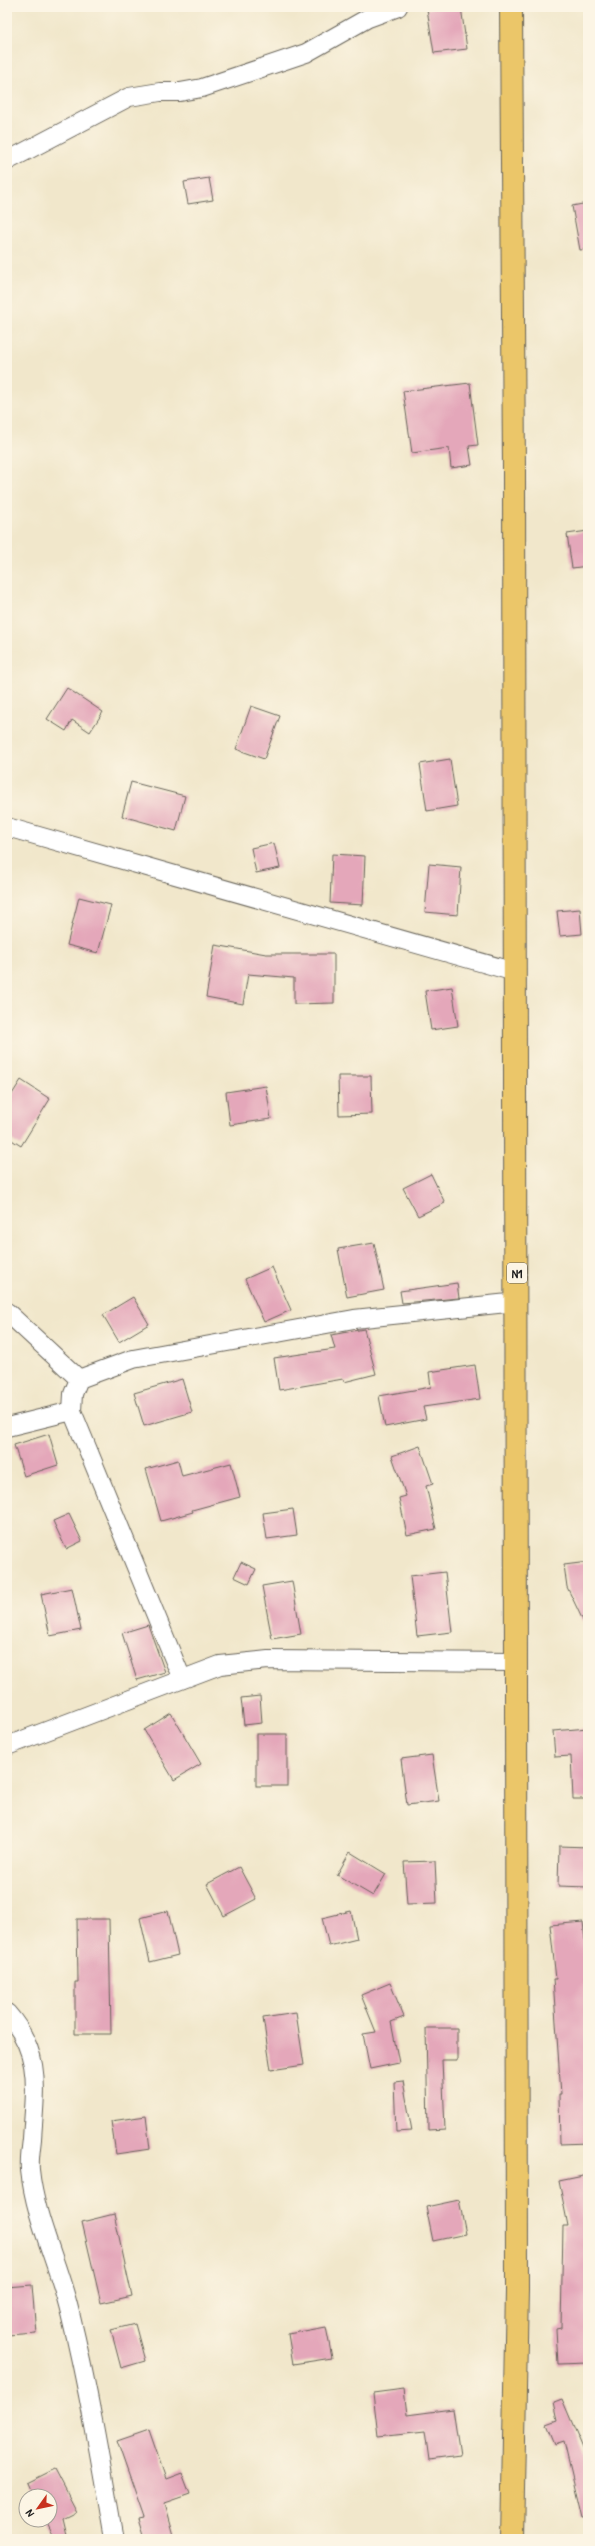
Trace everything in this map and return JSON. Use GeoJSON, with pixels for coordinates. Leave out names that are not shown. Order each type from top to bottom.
{"type":"FeatureCollection","features":[{"type":"Feature","properties":{"kind":"main road","name":"N1"},"geometry":{"type":"LineString","coordinates":[[511,7],[517,1302],[517,2290],[512,2539]]}},
{"type":"Feature","properties":{"kind":"street"},"geometry":{"type":"LineString","coordinates":[[7,161],[129,97],[160,92],[180,92],[202,88],[306,53],[368,18],[398,7]]}},
{"type":"Feature","properties":{"kind":"street"},"geometry":{"type":"LineString","coordinates":[[7,827],[515,972]]}},
{"type":"Feature","properties":{"kind":"street"},"geometry":{"type":"LineString","coordinates":[[182,1679],[72,1411],[73,1394],[80,1380],[133,1359],[354,1319],[517,1302]]}},
{"type":"Feature","properties":{"kind":"street"},"geometry":{"type":"LineString","coordinates":[[7,1312],[80,1380]]}},
{"type":"Feature","properties":{"kind":"street"},"geometry":{"type":"LineString","coordinates":[[7,1428],[72,1411]]}},
{"type":"Feature","properties":{"kind":"street"},"geometry":{"type":"LineString","coordinates":[[7,1746],[220,1665],[268,1660],[516,1662]]}},
{"type":"Feature","properties":{"kind":"street"},"geometry":{"type":"LineString","coordinates":[[7,2014],[14,2021],[33,2059],[36,2076],[30,2169],[43,2225],[72,2318],[88,2393],[114,2539]]}},
{"type":"Feature","properties":{"kind":"building"},"geometry":{"type":"Polygon","coordinates":[[[461,7],[467,49],[434,53],[427,9],[461,7]]]}},
{"type":"Feature","properties":{"kind":"building"},"geometry":{"type":"Polygon","coordinates":[[[209,178],[213,200],[188,204],[184,182],[209,178]]]}},
{"type":"Feature","properties":{"kind":"building"},"geometry":{"type":"Polygon","coordinates":[[[588,203],[588,249],[580,250],[572,206],[588,203]]]}},
{"type":"Feature","properties":{"kind":"building"},"geometry":{"type":"Polygon","coordinates":[[[470,383],[478,445],[469,446],[472,465],[451,468],[449,448],[412,453],[403,391],[470,383]]]}},
{"type":"Feature","properties":{"kind":"building"},"geometry":{"type":"Polygon","coordinates":[[[588,531],[588,566],[572,568],[567,534],[588,531]]]}},
{"type":"Feature","properties":{"kind":"building"},"geometry":{"type":"Polygon","coordinates":[[[67,688],[103,712],[90,732],[72,720],[66,731],[47,719],[67,688]]]}},
{"type":"Feature","properties":{"kind":"building"},"geometry":{"type":"Polygon","coordinates":[[[251,706],[280,716],[264,759],[236,749],[251,706]]]}},
{"type":"Feature","properties":{"kind":"building"},"geometry":{"type":"Polygon","coordinates":[[[450,759],[457,806],[427,811],[420,764],[450,759]]]}},
{"type":"Feature","properties":{"kind":"building"},"geometry":{"type":"Polygon","coordinates":[[[131,782],[185,796],[176,831],[122,816],[131,782]]]}},
{"type":"Feature","properties":{"kind":"building"},"geometry":{"type":"Polygon","coordinates":[[[274,843],[280,868],[256,873],[251,848],[274,843]]]}},
{"type":"Feature","properties":{"kind":"building"},"geometry":{"type":"Polygon","coordinates":[[[332,854],[365,856],[363,905],[330,903],[332,854]]]}},
{"type":"Feature","properties":{"kind":"building"},"geometry":{"type":"Polygon","coordinates":[[[429,864],[461,867],[458,915],[425,912],[429,864]]]}},
{"type":"Feature","properties":{"kind":"building"},"geometry":{"type":"Polygon","coordinates":[[[79,897],[111,905],[98,953],[67,945],[79,897]]]}},
{"type":"Feature","properties":{"kind":"building"},"geometry":{"type":"Polygon","coordinates":[[[580,909],[582,934],[560,936],[557,911],[580,909]]]}},
{"type":"Feature","properties":{"kind":"building"},"geometry":{"type":"Polygon","coordinates":[[[215,945],[266,954],[334,954],[334,1003],[294,1004],[294,978],[248,974],[243,1004],[206,997],[215,945]]]}},
{"type":"Feature","properties":{"kind":"building"},"geometry":{"type":"Polygon","coordinates":[[[452,987],[458,1026],[431,1030],[425,991],[452,987]]]}},
{"type":"Feature","properties":{"kind":"building"},"geometry":{"type":"Polygon","coordinates":[[[338,1076],[371,1076],[372,1114],[339,1115],[338,1076]]]}},
{"type":"Feature","properties":{"kind":"building"},"geometry":{"type":"Polygon","coordinates":[[[21,1080],[50,1099],[21,1146],[7,1137],[7,1102],[21,1080]]]}},
{"type":"Feature","properties":{"kind":"building"},"geometry":{"type":"Polygon","coordinates":[[[266,1086],[271,1119],[230,1125],[226,1092],[266,1086]]]}},
{"type":"Feature","properties":{"kind":"building"},"geometry":{"type":"Polygon","coordinates":[[[431,1174],[445,1203],[418,1216],[403,1188],[431,1174]]]}},
{"type":"Feature","properties":{"kind":"building"},"geometry":{"type":"Polygon","coordinates":[[[374,1243],[384,1290],[347,1297],[338,1249],[374,1243]]]}},
{"type":"Feature","properties":{"kind":"building"},"geometry":{"type":"Polygon","coordinates":[[[272,1267],[291,1310],[264,1322],[245,1279],[272,1267]]]}},
{"type":"Feature","properties":{"kind":"building"},"geometry":{"type":"Polygon","coordinates":[[[457,1283],[459,1298],[402,1303],[400,1291],[457,1283]]]}},
{"type":"Feature","properties":{"kind":"building"},"geometry":{"type":"Polygon","coordinates":[[[133,1297],[149,1324],[119,1342],[103,1315],[133,1297]]]}},
{"type":"Feature","properties":{"kind":"building"},"geometry":{"type":"Polygon","coordinates":[[[364,1329],[376,1374],[344,1382],[343,1379],[279,1390],[274,1358],[335,1349],[331,1335],[364,1329]]]}},
{"type":"Feature","properties":{"kind":"building"},"geometry":{"type":"Polygon","coordinates":[[[475,1365],[480,1399],[423,1407],[426,1419],[385,1427],[379,1396],[431,1387],[429,1372],[475,1365]]]}},
{"type":"Feature","properties":{"kind":"building"},"geometry":{"type":"Polygon","coordinates":[[[182,1379],[192,1412],[144,1426],[134,1393],[182,1379]]]}},
{"type":"Feature","properties":{"kind":"building"},"geometry":{"type":"Polygon","coordinates":[[[49,1434],[58,1465],[24,1476],[14,1445],[49,1434]]]}},
{"type":"Feature","properties":{"kind":"building"},"geometry":{"type":"Polygon","coordinates":[[[420,1446],[433,1484],[426,1486],[436,1529],[407,1535],[399,1498],[406,1496],[392,1456],[420,1446]]]}},
{"type":"Feature","properties":{"kind":"building"},"geometry":{"type":"Polygon","coordinates":[[[178,1460],[182,1476],[231,1463],[240,1497],[192,1510],[193,1512],[161,1521],[146,1469],[178,1460]]]}},
{"type":"Feature","properties":{"kind":"building"},"geometry":{"type":"Polygon","coordinates":[[[293,1509],[297,1535],[267,1539],[263,1513],[293,1509]]]}},
{"type":"Feature","properties":{"kind":"building"},"geometry":{"type":"Polygon","coordinates":[[[69,1514],[82,1541],[66,1549],[53,1521],[69,1514]]]}},
{"type":"Feature","properties":{"kind":"building"},"geometry":{"type":"Polygon","coordinates":[[[241,1562],[256,1569],[249,1584],[234,1577],[241,1562]]]}},
{"type":"Feature","properties":{"kind":"building"},"geometry":{"type":"Polygon","coordinates":[[[588,1562],[588,1631],[567,1587],[564,1565],[588,1562]]]}},
{"type":"Feature","properties":{"kind":"building"},"geometry":{"type":"Polygon","coordinates":[[[445,1572],[452,1632],[417,1636],[410,1576],[445,1572]]]}},
{"type":"Feature","properties":{"kind":"building"},"geometry":{"type":"Polygon","coordinates":[[[292,1581],[301,1634],[272,1639],[262,1586],[292,1581]]]}},
{"type":"Feature","properties":{"kind":"building"},"geometry":{"type":"Polygon","coordinates":[[[72,1588],[81,1630],[50,1636],[41,1594],[72,1588]]]}},
{"type":"Feature","properties":{"kind":"building"},"geometry":{"type":"Polygon","coordinates":[[[148,1625],[165,1672],[137,1680],[122,1633],[148,1625]]]}},
{"type":"Feature","properties":{"kind":"building"},"geometry":{"type":"Polygon","coordinates":[[[260,1696],[262,1723],[244,1725],[241,1698],[260,1696]]]}},
{"type":"Feature","properties":{"kind":"building"},"geometry":{"type":"Polygon","coordinates":[[[171,1713],[201,1764],[174,1780],[144,1730],[171,1713]]]}},
{"type":"Feature","properties":{"kind":"building"},"geometry":{"type":"Polygon","coordinates":[[[588,1728],[588,1799],[573,1799],[571,1756],[555,1757],[553,1731],[588,1728]]]}},
{"type":"Feature","properties":{"kind":"building"},"geometry":{"type":"Polygon","coordinates":[[[256,1734],[287,1734],[287,1786],[256,1786],[256,1734]]]}},
{"type":"Feature","properties":{"kind":"building"},"geometry":{"type":"Polygon","coordinates":[[[432,1755],[439,1801],[407,1805],[401,1759],[432,1755]]]}},
{"type":"Feature","properties":{"kind":"building"},"geometry":{"type":"Polygon","coordinates":[[[559,1846],[588,1847],[588,1887],[558,1886],[559,1846]]]}},
{"type":"Feature","properties":{"kind":"building"},"geometry":{"type":"Polygon","coordinates":[[[350,1852],[386,1874],[373,1896],[337,1875],[350,1852]]]}},
{"type":"Feature","properties":{"kind":"building"},"geometry":{"type":"Polygon","coordinates":[[[435,1861],[437,1903],[407,1904],[404,1862],[435,1861]]]}},
{"type":"Feature","properties":{"kind":"building"},"geometry":{"type":"Polygon","coordinates":[[[239,1867],[256,1899],[224,1916],[207,1884],[239,1867]]]}},
{"type":"Feature","properties":{"kind":"building"},"geometry":{"type":"Polygon","coordinates":[[[168,1911],[178,1955],[150,1962],[140,1918],[168,1911]]]}},
{"type":"Feature","properties":{"kind":"building"},"geometry":{"type":"Polygon","coordinates":[[[351,1911],[357,1939],[329,1946],[322,1918],[351,1911]]]}},
{"type":"Feature","properties":{"kind":"building"},"geometry":{"type":"Polygon","coordinates":[[[77,1919],[109,1919],[111,2034],[75,2034],[75,1982],[78,1982],[77,1919]]]}},
{"type":"Feature","properties":{"kind":"building"},"geometry":{"type":"Polygon","coordinates":[[[583,1922],[588,1968],[588,1971],[585,1971],[588,2011],[588,2143],[560,2144],[559,2095],[561,2095],[553,1979],[556,1979],[550,1925],[583,1922]]]}},
{"type":"Feature","properties":{"kind":"building"},"geometry":{"type":"Polygon","coordinates":[[[390,1983],[404,2017],[391,2022],[399,2063],[370,2069],[363,2034],[376,2032],[361,1995],[390,1983]]]}},
{"type":"Feature","properties":{"kind":"building"},"geometry":{"type":"Polygon","coordinates":[[[296,2013],[304,2065],[271,2070],[263,2018],[296,2013]]]}},
{"type":"Feature","properties":{"kind":"building"},"geometry":{"type":"Polygon","coordinates":[[[426,2028],[457,2028],[457,2060],[442,2060],[445,2129],[428,2130],[426,2028]]]}},
{"type":"Feature","properties":{"kind":"building"},"geometry":{"type":"Polygon","coordinates":[[[403,2081],[412,2131],[396,2132],[394,2082],[403,2081]]]}},
{"type":"Feature","properties":{"kind":"building"},"geometry":{"type":"Polygon","coordinates":[[[146,2116],[150,2149],[116,2154],[111,2121],[146,2116]]]}},
{"type":"Feature","properties":{"kind":"building"},"geometry":{"type":"Polygon","coordinates":[[[588,2175],[588,2363],[558,2364],[556,2329],[561,2328],[563,2226],[568,2226],[559,2181],[588,2175]]]}},
{"type":"Feature","properties":{"kind":"building"},"geometry":{"type":"Polygon","coordinates":[[[459,2200],[466,2234],[433,2241],[426,2207],[459,2200]]]}},
{"type":"Feature","properties":{"kind":"building"},"geometry":{"type":"Polygon","coordinates":[[[114,2214],[132,2296],[101,2303],[82,2222],[114,2214]]]}},
{"type":"Feature","properties":{"kind":"building"},"geometry":{"type":"Polygon","coordinates":[[[32,2285],[36,2333],[7,2335],[7,2287],[32,2285]]]}},
{"type":"Feature","properties":{"kind":"building"},"geometry":{"type":"Polygon","coordinates":[[[135,2324],[145,2361],[121,2368],[111,2330],[135,2324]]]}},
{"type":"Feature","properties":{"kind":"building"},"geometry":{"type":"Polygon","coordinates":[[[326,2327],[332,2358],[293,2364],[288,2334],[326,2327]]]}},
{"type":"Feature","properties":{"kind":"building"},"geometry":{"type":"Polygon","coordinates":[[[404,2389],[407,2415],[453,2409],[460,2456],[429,2460],[425,2431],[378,2436],[373,2393],[404,2389]]]}},
{"type":"Feature","properties":{"kind":"building"},"geometry":{"type":"Polygon","coordinates":[[[562,2399],[588,2460],[588,2516],[582,2517],[564,2441],[555,2444],[547,2424],[558,2420],[554,2402],[562,2399]]]}},
{"type":"Feature","properties":{"kind":"building"},"geometry":{"type":"Polygon","coordinates":[[[149,2430],[166,2479],[182,2473],[190,2494],[164,2503],[174,2539],[145,2539],[139,2519],[144,2518],[117,2441],[149,2430]]]}},
{"type":"Feature","properties":{"kind":"building"},"geometry":{"type":"Polygon","coordinates":[[[55,2469],[77,2511],[63,2518],[68,2539],[55,2539],[50,2528],[58,2528],[58,2488],[29,2488],[27,2483],[55,2469]]]}}]}
